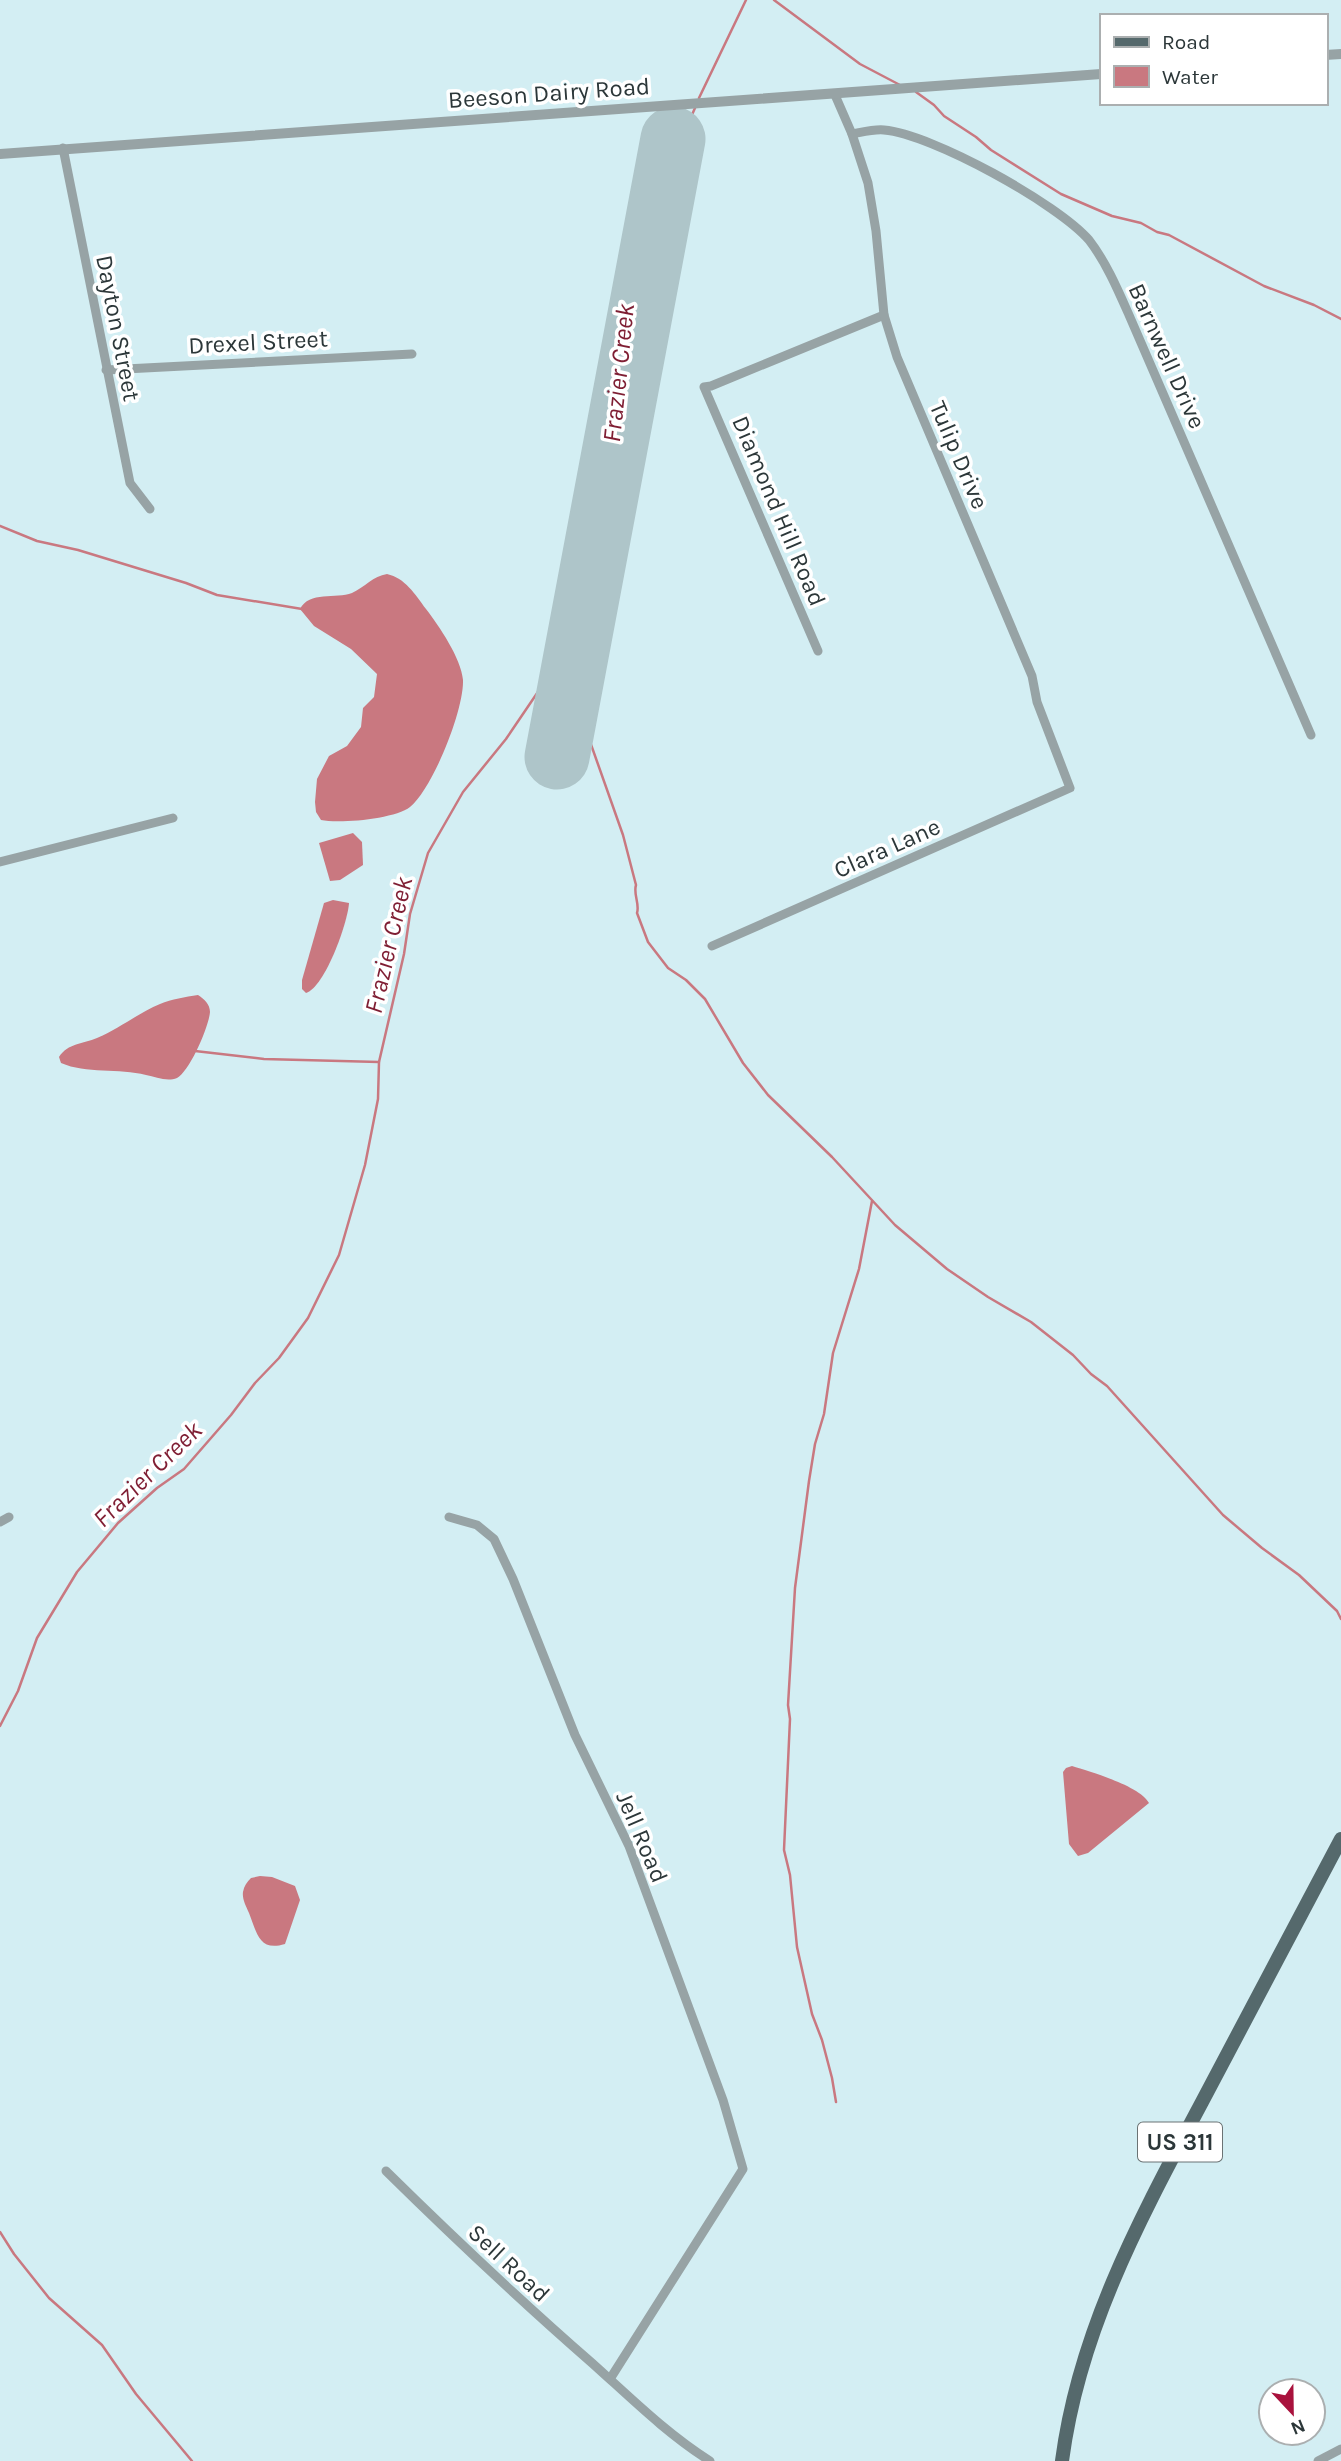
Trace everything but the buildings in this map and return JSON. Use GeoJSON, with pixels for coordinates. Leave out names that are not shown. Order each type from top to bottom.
{"type":"FeatureCollection","features":[{"type":"Feature","properties":{"kind":"main road","name":"US 311"},"geometry":{"type":"LineString","coordinates":[[1062,2461],[1069,2415],[1083,2361],[1115,2273],[1164,2173],[1341,1839]]}},
{"type":"Feature","properties":{"kind":"street","name":"Beeson Dairy Road"},"geometry":{"type":"LineString","coordinates":[[0,154],[1100,74]]}},
{"type":"Feature","properties":{"kind":"street","name":"Tulip Drive"},"geometry":{"type":"LineString","coordinates":[[835,94],[868,183],[876,231],[884,315],[897,357],[1032,676],[1037,702],[1067,781]]}},
{"type":"Feature","properties":{"kind":"street","name":"Barnwell Drive"},"geometry":{"type":"LineString","coordinates":[[852,134],[874,130],[896,132],[950,152],[1042,203],[1064,218],[1090,242],[1129,315],[1311,734]]}},
{"type":"Feature","properties":{"kind":"street","name":"Dayton Street"},"geometry":{"type":"LineString","coordinates":[[63,148],[130,482],[150,509]]}},
{"type":"Feature","properties":{"kind":"street","name":"Diamond Hill Road"},"geometry":{"type":"LineString","coordinates":[[818,651],[704,387],[884,315]]}},
{"type":"Feature","properties":{"kind":"street","name":"Drexel Street"},"geometry":{"type":"LineString","coordinates":[[106,370],[412,354]]}},
{"type":"Feature","properties":{"kind":"street","name":"Clara Lane"},"geometry":{"type":"LineString","coordinates":[[712,946],[1070,788],[1067,781]]}},
{"type":"Feature","properties":{"kind":"street"},"geometry":{"type":"LineString","coordinates":[[0,862],[173,818]]}},
{"type":"Feature","properties":{"kind":"street","name":"Jell Road"},"geometry":{"type":"LineString","coordinates":[[449,1517],[477,1525],[494,1539],[513,1579],[575,1735],[629,1846],[723,2100],[743,2169],[610,2379]]}},
{"type":"Feature","properties":{"kind":"street","name":"Sell Road"},"geometry":{"type":"LineString","coordinates":[[386,2171],[496,2279],[664,2429],[710,2461]]}},
{"type":"Feature","properties":{"kind":"street"},"geometry":{"type":"LineString","coordinates":[[1318,2461],[1341,2449]]}},
{"type":"Feature","properties":{"kind":"water"},"geometry":{"type":"Polygon","coordinates":[[[387,574],[399,579],[414,592],[454,652],[463,680],[458,710],[446,748],[428,783],[410,807],[392,815],[367,819],[321,820],[316,812],[315,802],[317,779],[329,756],[347,746],[361,727],[363,708],[374,697],[377,674],[351,649],[314,626],[300,609],[310,600],[352,593],[377,577],[387,574]]]}},
{"type":"Feature","properties":{"kind":"water"},"geometry":{"type":"Polygon","coordinates":[[[353,833],[362,842],[363,865],[340,880],[330,881],[319,843],[353,833]]]}},
{"type":"Feature","properties":{"kind":"water"},"geometry":{"type":"Polygon","coordinates":[[[333,900],[349,903],[345,924],[328,967],[321,979],[306,993],[302,989],[302,980],[324,903],[333,900]]]}},
{"type":"Feature","properties":{"kind":"water"},"geometry":{"type":"Polygon","coordinates":[[[198,995],[209,1007],[209,1019],[193,1058],[177,1078],[165,1079],[136,1073],[81,1069],[61,1063],[59,1057],[71,1046],[105,1034],[160,1004],[198,995]]]}},
{"type":"Feature","properties":{"kind":"water"},"geometry":{"type":"Polygon","coordinates":[[[1072,1766],[1126,1785],[1149,1803],[1088,1853],[1078,1856],[1069,1844],[1063,1772],[1072,1766]]]}},
{"type":"Feature","properties":{"kind":"water"},"geometry":{"type":"Polygon","coordinates":[[[272,1877],[295,1886],[300,1900],[285,1944],[270,1945],[260,1939],[244,1902],[246,1884],[251,1878],[272,1877]]]}},
{"type":"Feature","properties":{"kind":"waterway","name":"Frazier Creek"},"geometry":{"type":"LineString","coordinates":[[699,98],[746,0]]}},
{"type":"Feature","properties":{"kind":"waterway"},"geometry":{"type":"LineString","coordinates":[[774,0],[860,64],[900,85]]}},
{"type":"Feature","properties":{"kind":"waterway"},"geometry":{"type":"LineString","coordinates":[[916,92],[991,150],[1061,194],[1112,216],[1141,223],[1169,235],[1264,286],[1314,305],[1341,319]]}},
{"type":"Feature","properties":{"kind":"waterway","name":"Frazier Creek"},"geometry":{"type":"LineString","coordinates":[[0,1726],[18,1691],[37,1638],[77,1572],[118,1523],[157,1488],[184,1469],[279,1358],[308,1318],[339,1255],[365,1165],[378,1099],[379,1062],[404,954],[410,914],[428,853],[463,792],[506,739],[563,655],[576,633],[593,586],[603,540],[623,477],[639,393],[641,320],[655,189],[695,108]]}},
{"type":"Feature","properties":{"kind":"waterway"},"geometry":{"type":"LineString","coordinates":[[0,526],[37,541],[78,550],[217,595],[302,609]]}},
{"type":"Feature","properties":{"kind":"waterway"},"geometry":{"type":"LineString","coordinates":[[563,655],[576,702],[623,835],[636,885],[637,913],[648,942],[668,968],[686,980],[705,999],[743,1063],[768,1095],[832,1157],[895,1225],[947,1269],[1031,1322],[1107,1386],[1223,1515],[1299,1575],[1337,1611],[1341,1619]]}},
{"type":"Feature","properties":{"kind":"waterway"},"geometry":{"type":"LineString","coordinates":[[195,1051],[264,1059],[379,1062]]}},
{"type":"Feature","properties":{"kind":"waterway"},"geometry":{"type":"LineString","coordinates":[[836,2102],[797,1947],[790,1875],[784,1850],[790,1719],[788,1705],[795,1588],[815,1444],[824,1414],[833,1353],[859,1269],[872,1201]]}},
{"type":"Feature","properties":{"kind":"waterway"},"geometry":{"type":"LineString","coordinates":[[0,2232],[49,2298],[102,2345],[136,2394],[192,2461]]}},
{"type":"Feature","properties":{"kind":"runway"},"geometry":{"type":"LineString","coordinates":[[557,757],[673,139]]}}]}
